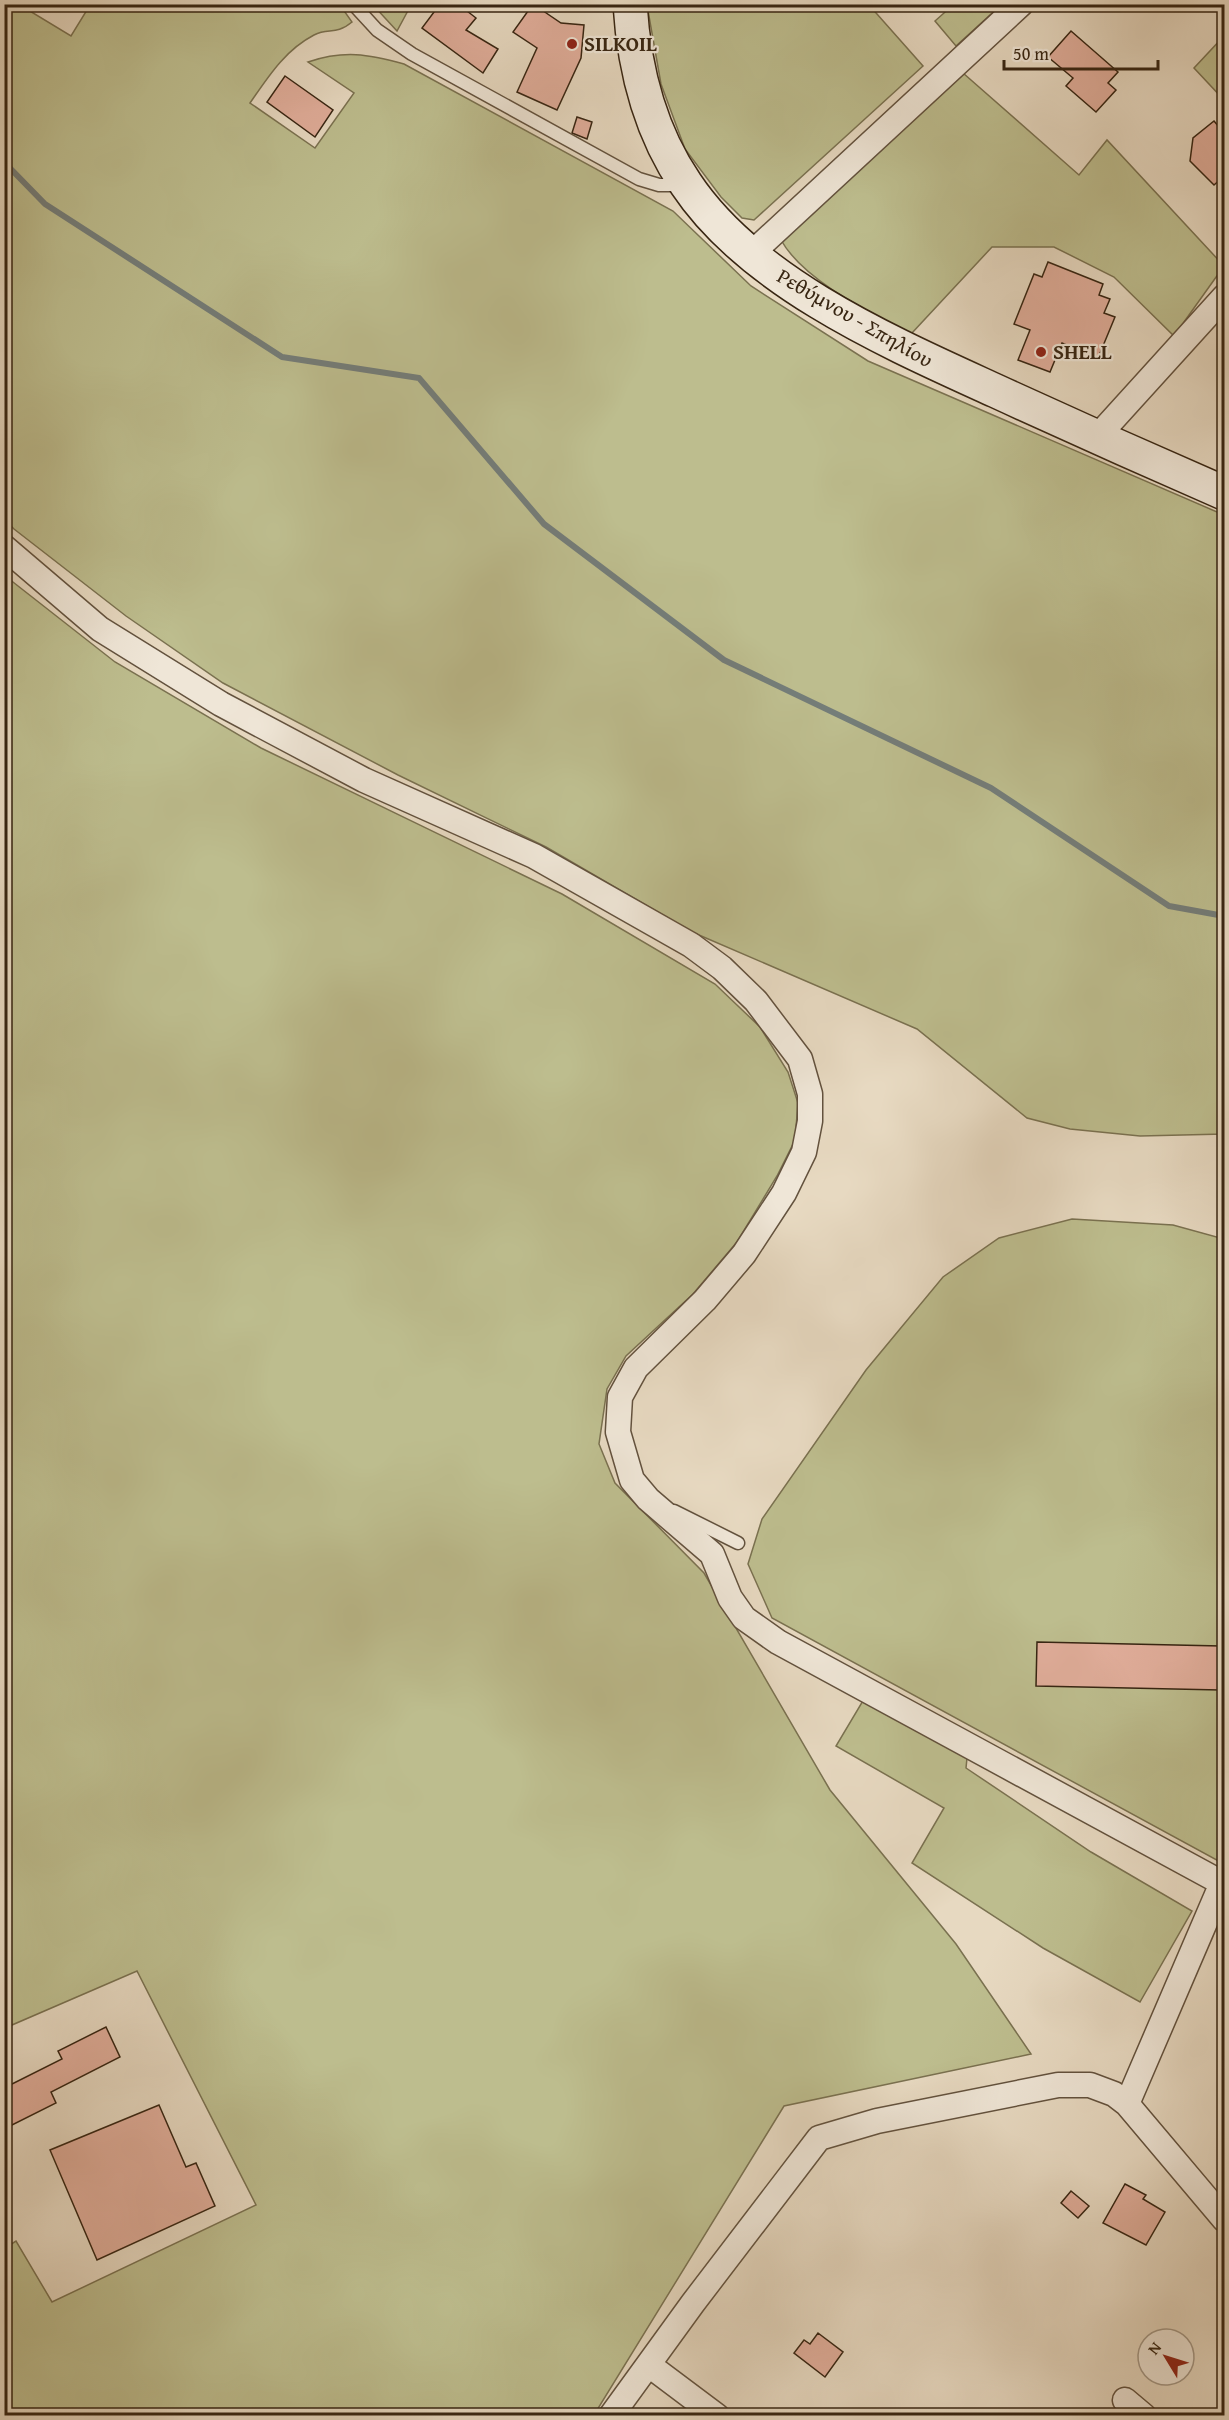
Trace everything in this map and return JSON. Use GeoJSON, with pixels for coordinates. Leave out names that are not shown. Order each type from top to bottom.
{"type":"FeatureCollection","features":[{"type":"Feature","properties":{"kind":"main road","name":"Ρεθύμνου - Σπηλίου"},"geometry":{"type":"LineString","coordinates":[[630,4],[636,64],[645,100],[686,184],[716,222],[751,254],[776,274],[887,340],[1224,493]]}},
{"type":"Feature","properties":{"kind":"street"},"geometry":{"type":"LineString","coordinates":[[751,254],[1021,4]]}},
{"type":"Feature","properties":{"kind":"street"},"geometry":{"type":"LineString","coordinates":[[1097,437],[1224,297]]}},
{"type":"Feature","properties":{"kind":"street"},"geometry":{"type":"LineString","coordinates":[[4,547],[100,629],[221,704],[364,780],[534,856],[691,945],[722,968],[756,1001],[800,1059],[810,1094],[810,1121],[804,1152],[784,1192],[744,1254],[705,1300],[636,1368],[621,1397],[618,1432],[632,1480],[648,1499],[711,1554],[730,1598],[744,1618],[778,1642],[1222,1883],[1127,2104]]}},
{"type":"Feature","properties":{"kind":"street"},"geometry":{"type":"LineString","coordinates":[[612,2415],[819,2138],[877,2121],[1058,2085],[1090,2085],[1114,2094],[1127,2104],[1224,2219]]}},
{"type":"Feature","properties":{"kind":"street"},"geometry":{"type":"LineString","coordinates":[[649,2365],[717,2415]]}},
{"type":"Feature","properties":{"kind":"street"},"geometry":{"type":"LineString","coordinates":[[1125,2400],[1144,2415]]}},
{"type":"Feature","properties":{"kind":"lane"},"geometry":{"type":"LineString","coordinates":[[353,4],[393,43],[536,124],[639,179],[659,185],[686,184]]}},
{"type":"Feature","properties":{"kind":"lane"},"geometry":{"type":"LineString","coordinates":[[648,1499],[738,1543]]}},
{"type":"Feature","properties":{"kind":"green space"},"geometry":{"type":"Polygon","coordinates":[[[4,5],[20,5],[71,36],[90,5],[340,5],[352,22],[341,29],[314,35],[294,48],[278,65],[250,103],[315,148],[354,93],[308,62],[333,56],[356,55],[404,64],[673,211],[751,286],[868,361],[1224,515],[1224,1134],[1140,1136],[1070,1129],[1027,1118],[917,1029],[692,932],[546,847],[398,775],[223,683],[126,616],[14,529],[4,519],[4,5]]]}},
{"type":"Feature","properties":{"kind":"green space"},"geometry":{"type":"Polygon","coordinates":[[[373,5],[411,5],[397,31],[373,5]]]}},
{"type":"Feature","properties":{"kind":"green space"},"geometry":{"type":"Polygon","coordinates":[[[647,5],[869,5],[923,66],[754,220],[742,218],[721,197],[685,149],[661,84],[647,5]]]}},
{"type":"Feature","properties":{"kind":"green space"},"geometry":{"type":"Polygon","coordinates":[[[953,5],[1001,5],[956,46],[935,21],[953,5]]]}},
{"type":"Feature","properties":{"kind":"green space"},"geometry":{"type":"Polygon","coordinates":[[[1224,36],[1224,100],[1194,68],[1224,36]]]}},
{"type":"Feature","properties":{"kind":"green space"},"geometry":{"type":"Polygon","coordinates":[[[963,73],[1079,175],[1107,140],[1224,266],[1174,336],[1114,277],[1054,247],[992,247],[911,334],[839,294],[805,269],[792,255],[781,240],[963,73]]]}},
{"type":"Feature","properties":{"kind":"green space"},"geometry":{"type":"Polygon","coordinates":[[[4,575],[115,662],[261,748],[562,894],[715,984],[760,1027],[788,1072],[798,1103],[795,1140],[777,1176],[737,1242],[693,1294],[626,1356],[607,1389],[599,1444],[615,1483],[704,1573],[830,1790],[956,1944],[1031,2054],[784,2106],[594,2415],[5,2415],[5,2248],[16,2241],[52,2302],[256,2205],[137,1971],[5,2028],[4,575]]]}},
{"type":"Feature","properties":{"kind":"green space"},"geometry":{"type":"Polygon","coordinates":[[[1072,1219],[1173,1225],[1224,1239],[1224,1864],[772,1618],[748,1564],[762,1519],[866,1370],[943,1277],[999,1238],[1072,1219]]]}},
{"type":"Feature","properties":{"kind":"green space"},"geometry":{"type":"Polygon","coordinates":[[[864,1699],[967,1758],[966,1768],[1091,1852],[1192,1911],[1140,2002],[1043,1948],[912,1863],[944,1808],[836,1746],[864,1699]]]}},
{"type":"Feature","properties":{"kind":"building"},"geometry":{"type":"Polygon","coordinates":[[[440,4],[458,4],[476,18],[466,30],[498,49],[483,73],[422,28],[440,4]]]}},
{"type":"Feature","properties":{"kind":"building"},"geometry":{"type":"Polygon","coordinates":[[[533,4],[561,23],[584,25],[581,58],[557,110],[517,92],[537,48],[513,32],[533,4]]]}},
{"type":"Feature","properties":{"kind":"building"},"geometry":{"type":"Polygon","coordinates":[[[1071,31],[1118,72],[1108,83],[1116,90],[1096,112],[1066,86],[1073,78],[1048,57],[1071,31]]]}},
{"type":"Feature","properties":{"kind":"building"},"geometry":{"type":"Polygon","coordinates":[[[285,76],[333,110],[315,137],[267,102],[285,76]]]}},
{"type":"Feature","properties":{"kind":"building"},"geometry":{"type":"Polygon","coordinates":[[[577,117],[592,122],[587,139],[572,133],[577,117]]]}},
{"type":"Feature","properties":{"kind":"building"},"geometry":{"type":"Polygon","coordinates":[[[1214,121],[1224,133],[1224,176],[1214,185],[1190,161],[1193,138],[1214,121]]]}},
{"type":"Feature","properties":{"kind":"building"},"geometry":{"type":"Polygon","coordinates":[[[1048,262],[1103,284],[1099,295],[1110,299],[1104,313],[1115,317],[1098,358],[1062,343],[1050,372],[1018,360],[1030,330],[1014,324],[1034,274],[1042,277],[1048,262]]]}},
{"type":"Feature","properties":{"kind":"building"},"geometry":{"type":"Polygon","coordinates":[[[1037,1642],[1221,1646],[1220,1690],[1036,1686],[1037,1642]]]}},
{"type":"Feature","properties":{"kind":"building"},"geometry":{"type":"Polygon","coordinates":[[[106,2027],[120,2057],[51,2092],[56,2103],[4,2129],[4,2088],[62,2059],[58,2051],[106,2027]]]}},
{"type":"Feature","properties":{"kind":"building"},"geometry":{"type":"Polygon","coordinates":[[[159,2105],[186,2167],[196,2163],[215,2206],[97,2260],[50,2150],[159,2105]]]}},
{"type":"Feature","properties":{"kind":"building"},"geometry":{"type":"Polygon","coordinates":[[[1125,2184],[1146,2195],[1143,2199],[1165,2212],[1146,2245],[1103,2223],[1125,2184]]]}},
{"type":"Feature","properties":{"kind":"building"},"geometry":{"type":"Polygon","coordinates":[[[1071,2191],[1089,2206],[1078,2218],[1061,2203],[1071,2191]]]}},
{"type":"Feature","properties":{"kind":"building"},"geometry":{"type":"Polygon","coordinates":[[[818,2333],[843,2352],[825,2377],[794,2353],[804,2340],[810,2344],[818,2333]]]}},
{"type":"Feature","properties":{"kind":"waterway"},"geometry":{"type":"LineString","coordinates":[[4,162],[45,204],[282,357],[419,378],[544,524],[724,660],[991,788],[1169,906],[1224,916]]}},
{"type":"Feature","properties":{"kind":"place","name":"SILKOIL"},"geometry":{"type":"Point","coordinates":[572,44]}},
{"type":"Feature","properties":{"kind":"place","name":"SHELL"},"geometry":{"type":"Point","coordinates":[1041,352]}}]}
